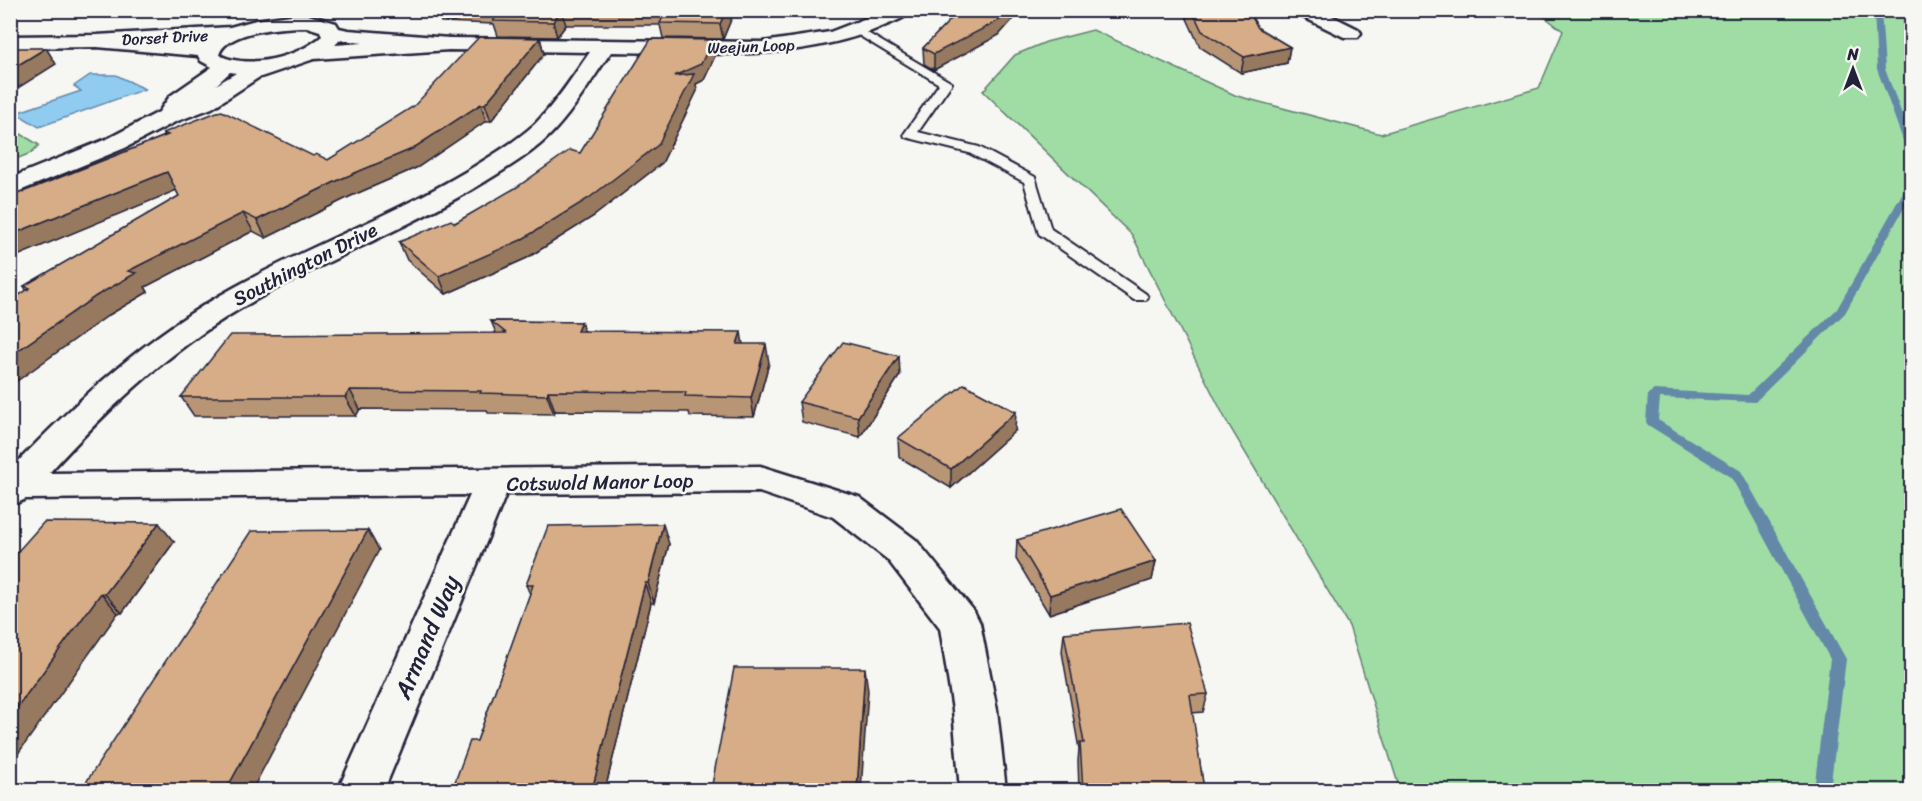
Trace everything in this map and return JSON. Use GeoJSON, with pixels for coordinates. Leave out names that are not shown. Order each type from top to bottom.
{"type":"FeatureCollection","features":[{"type":"Feature","properties":{"kind":"street"},"geometry":{"type":"LineString","coordinates":[[167,117],[178,102],[218,75],[216,58],[221,39],[234,33],[272,23],[296,10]]}},
{"type":"Feature","properties":{"kind":"street","name":"Weejun Loop"},"geometry":{"type":"LineString","coordinates":[[272,23],[327,22],[347,36],[449,44],[763,48],[801,45],[859,31],[903,10]]}},
{"type":"Feature","properties":{"kind":"street"},"geometry":{"type":"LineString","coordinates":[[1304,10],[1352,33]]}},
{"type":"Feature","properties":{"kind":"street"},"geometry":{"type":"LineString","coordinates":[[10,188],[117,143],[167,117],[204,103],[250,73],[271,64],[310,53],[328,42],[327,22]]}},
{"type":"Feature","properties":{"kind":"street","name":"Dorset Drive"},"geometry":{"type":"LineString","coordinates":[[10,42],[97,41],[234,33]]}},
{"type":"Feature","properties":{"kind":"street","name":"Dorset Drive"},"geometry":{"type":"LineString","coordinates":[[97,41],[271,64]]}},
{"type":"Feature","properties":{"kind":"street","name":"Weejun Loop"},"geometry":{"type":"LineString","coordinates":[[310,53],[449,44]]}},
{"type":"Feature","properties":{"kind":"street","name":"Southington Drive"},"geometry":{"type":"LineString","coordinates":[[14,489],[73,425],[136,367],[204,317],[280,273],[442,196],[537,135],[604,47]]}},
{"type":"Feature","properties":{"kind":"street","name":"Cotswold Manor Loop"},"geometry":{"type":"LineString","coordinates":[[14,489],[760,479],[846,507],[902,550],[960,623],[975,710],[983,790]]}},
{"type":"Feature","properties":{"kind":"street","name":"Armand Way"},"geometry":{"type":"LineString","coordinates":[[361,790],[492,483]]}},
{"type":"Feature","properties":{"kind":"lane"},"geometry":{"type":"LineString","coordinates":[[859,31],[946,83],[910,134],[974,150],[1030,180],[1044,231],[1140,297]]}},
{"type":"Feature","properties":{"kind":"green space"},"geometry":{"type":"Polygon","coordinates":[[[1537,11],[1911,11],[1912,463],[1905,472],[1912,477],[1911,790],[1400,790],[1349,626],[1227,422],[1132,235],[983,91],[1015,55],[1046,42],[1093,30],[1237,96],[1381,134],[1539,88],[1563,31],[1537,11]]]}},
{"type":"Feature","properties":{"kind":"green space"},"geometry":{"type":"Polygon","coordinates":[[[11,128],[39,145],[31,153],[11,161],[11,128]]]}},
{"type":"Feature","properties":{"kind":"water"},"geometry":{"type":"Polygon","coordinates":[[[90,75],[116,75],[145,89],[39,127],[16,113],[81,91],[74,86],[90,75]]]}},
{"type":"Feature","properties":{"kind":"building"},"geometry":{"type":"Polygon","coordinates":[[[502,10],[561,10],[553,22],[493,21],[502,10]]]}},
{"type":"Feature","properties":{"kind":"building"},"geometry":{"type":"Polygon","coordinates":[[[667,10],[726,10],[720,24],[660,23],[667,10]]]}},
{"type":"Feature","properties":{"kind":"building"},"geometry":{"type":"Polygon","coordinates":[[[960,10],[1008,10],[1000,20],[934,54],[923,48],[960,10]]]}},
{"type":"Feature","properties":{"kind":"building"},"geometry":{"type":"Polygon","coordinates":[[[1192,10],[1248,10],[1258,28],[1290,47],[1244,57],[1202,31],[1192,10]]]}},
{"type":"Feature","properties":{"kind":"building"},"geometry":{"type":"Polygon","coordinates":[[[479,37],[540,38],[485,104],[481,104],[412,149],[343,178],[257,220],[243,213],[128,271],[136,273],[96,296],[10,356],[10,301],[30,288],[24,286],[179,196],[167,172],[10,235],[10,197],[168,135],[163,133],[222,111],[313,156],[316,154],[328,160],[414,106],[479,37]]]}},
{"type":"Feature","properties":{"kind":"building"},"geometry":{"type":"Polygon","coordinates":[[[651,39],[712,40],[701,64],[674,76],[694,74],[658,145],[589,198],[521,240],[439,276],[399,242],[451,220],[455,223],[517,187],[570,150],[580,153],[651,39]]]}},
{"type":"Feature","properties":{"kind":"building"},"geometry":{"type":"Polygon","coordinates":[[[10,48],[46,48],[10,70],[10,48]]]}},
{"type":"Feature","properties":{"kind":"building"},"geometry":{"type":"Polygon","coordinates":[[[491,321],[581,322],[577,331],[741,332],[737,344],[766,344],[751,398],[685,396],[686,392],[548,391],[547,395],[480,393],[481,391],[350,390],[345,397],[181,397],[230,335],[506,333],[491,321]]]}},
{"type":"Feature","properties":{"kind":"building"},"geometry":{"type":"Polygon","coordinates":[[[843,342],[899,356],[858,417],[799,402],[843,342]]]}},
{"type":"Feature","properties":{"kind":"building"},"geometry":{"type":"Polygon","coordinates":[[[964,384],[1016,412],[951,469],[898,438],[964,384]]]}},
{"type":"Feature","properties":{"kind":"building"},"geometry":{"type":"Polygon","coordinates":[[[1121,509],[1156,561],[1050,595],[1017,540],[1121,509]]]}},
{"type":"Feature","properties":{"kind":"building"},"geometry":{"type":"Polygon","coordinates":[[[44,522],[159,523],[105,594],[101,593],[10,717],[10,560],[44,522]]]}},
{"type":"Feature","properties":{"kind":"building"},"geometry":{"type":"Polygon","coordinates":[[[663,524],[648,583],[645,583],[592,790],[452,790],[470,741],[477,741],[533,585],[526,585],[548,526],[663,524]]]}},
{"type":"Feature","properties":{"kind":"building"},"geometry":{"type":"Polygon","coordinates":[[[368,530],[226,790],[81,790],[251,531],[368,530]]]}},
{"type":"Feature","properties":{"kind":"building"},"geometry":{"type":"Polygon","coordinates":[[[1187,623],[1208,694],[1190,695],[1204,790],[1083,790],[1080,743],[1084,743],[1064,633],[1187,623]]]}},
{"type":"Feature","properties":{"kind":"building"},"geometry":{"type":"Polygon","coordinates":[[[734,668],[865,668],[857,790],[711,790],[734,668]]]}},
{"type":"Feature","properties":{"kind":"waterway"},"geometry":{"type":"LineString","coordinates":[[1877,10],[1881,69],[1912,154]]}},
{"type":"Feature","properties":{"kind":"waterway"},"geometry":{"type":"LineString","coordinates":[[1822,790],[1838,659],[1736,474],[1652,422],[1654,394],[1751,399],[1841,311],[1912,185]]}}]}
